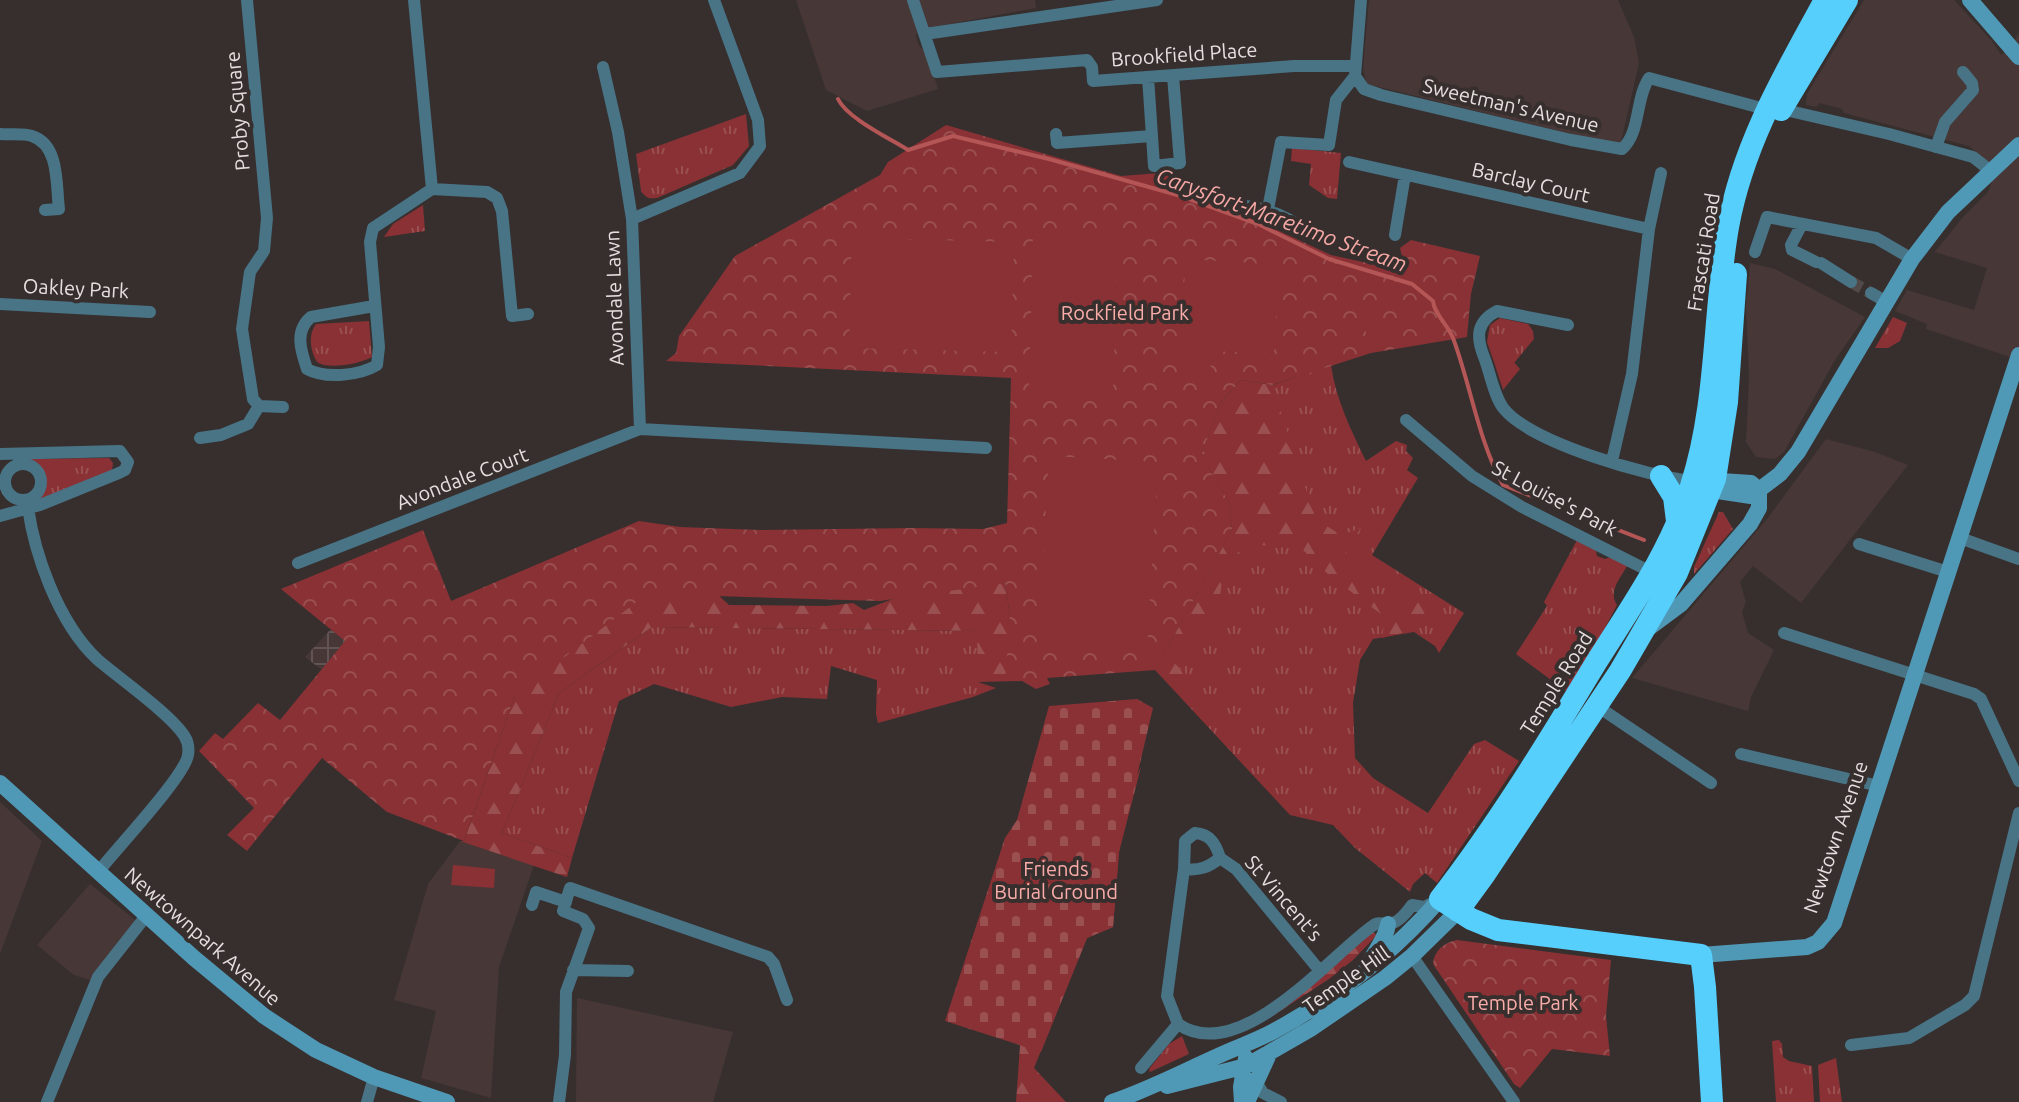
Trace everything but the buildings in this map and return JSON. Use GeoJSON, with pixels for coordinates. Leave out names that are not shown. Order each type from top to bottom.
{"type":"FeatureCollection","features":[{"type":"Feature","properties":{"kind":"highway","name":"Frascati Road"},"geometry":{"type":"LineString","coordinates":[[1706,483],[1727,402],[1740,243],[1754,179],[1773,109],[1825,0]]}},
{"type":"Feature","properties":{"kind":"highway","name":"Frascati Road"},"geometry":{"type":"LineString","coordinates":[[1773,109],[1847,0]]}},
{"type":"Feature","properties":{"kind":"highway"},"geometry":{"type":"LineString","coordinates":[[1661,476],[1674,497],[1678,526]]}},
{"type":"Feature","properties":{"kind":"highway","name":"Temple Road"},"geometry":{"type":"LineString","coordinates":[[1449,905],[1469,862],[1542,751],[1706,483]]}},
{"type":"Feature","properties":{"kind":"highway"},"geometry":{"type":"LineString","coordinates":[[1449,905],[1485,874],[1643,632],[1677,573],[1706,483]]}},
{"type":"Feature","properties":{"kind":"highway"},"geometry":{"type":"LineString","coordinates":[[1485,874],[1486,904],[1498,930]]}},
{"type":"Feature","properties":{"kind":"highway","name":"Newtown Avenue"},"geometry":{"type":"LineString","coordinates":[[1449,905],[1498,930],[1701,955]]}},
{"type":"Feature","properties":{"kind":"highway"},"geometry":{"type":"LineString","coordinates":[[1701,955],[1712,1102]]}},
{"type":"Feature","properties":{"kind":"street","name":"Proby Square"},"geometry":{"type":"LineString","coordinates":[[247,0],[267,218],[264,251],[250,272],[242,329],[253,399],[259,406]]}},
{"type":"Feature","properties":{"kind":"street"},"geometry":{"type":"LineString","coordinates":[[414,0],[432,183]]}},
{"type":"Feature","properties":{"kind":"street","name":"Avondale Lawn"},"geometry":{"type":"LineString","coordinates":[[632,219],[740,173],[760,146],[758,120],[714,0]]}},
{"type":"Feature","properties":{"kind":"street"},"geometry":{"type":"LineString","coordinates":[[913,0],[925,34],[1157,0]]}},
{"type":"Feature","properties":{"kind":"street"},"geometry":{"type":"LineString","coordinates":[[1268,209],[1281,142],[1329,145],[1336,100],[1354,71],[1361,0]]}},
{"type":"Feature","properties":{"kind":"street"},"geometry":{"type":"LineString","coordinates":[[1970,0],[2019,57]]}},
{"type":"Feature","properties":{"kind":"street","name":"Brookfield Place"},"geometry":{"type":"LineString","coordinates":[[925,34],[937,72],[1087,60],[1092,67],[1093,81],[1294,66],[1354,71]]}},
{"type":"Feature","properties":{"kind":"street","name":"Avondale Lawn"},"geometry":{"type":"LineString","coordinates":[[603,67],[618,132],[632,219],[640,429]]}},
{"type":"Feature","properties":{"kind":"street","name":"Sweetman's Avenue"},"geometry":{"type":"LineString","coordinates":[[1354,71],[1364,89],[1381,95],[1612,149],[1622,149],[1629,142],[1649,78],[1973,157],[1991,171]]}},
{"type":"Feature","properties":{"kind":"street"},"geometry":{"type":"LineString","coordinates":[[1936,147],[1945,122],[1973,90],[1972,83],[1963,72]]}},
{"type":"Feature","properties":{"kind":"street"},"geometry":{"type":"LineString","coordinates":[[1148,77],[1154,166],[1180,163],[1173,76]]}},
{"type":"Feature","properties":{"kind":"street"},"geometry":{"type":"LineString","coordinates":[[0,134],[33,136],[54,158],[59,209],[45,210]]}},
{"type":"Feature","properties":{"kind":"street"},"geometry":{"type":"LineString","coordinates":[[1056,134],[1057,143],[1152,136]]}},
{"type":"Feature","properties":{"kind":"street"},"geometry":{"type":"LineString","coordinates":[[1643,632],[1681,604],[1757,515],[1759,490],[1780,474],[1805,441],[1878,297],[1948,212],[2019,145]]}},
{"type":"Feature","properties":{"kind":"street","name":"Barclay Court"},"geometry":{"type":"LineString","coordinates":[[1349,162],[1649,229]]}},
{"type":"Feature","properties":{"kind":"street"},"geometry":{"type":"LineString","coordinates":[[1612,461],[1632,374],[1649,229],[1661,173]]}},
{"type":"Feature","properties":{"kind":"street"},"geometry":{"type":"LineString","coordinates":[[1395,235],[1405,175]]}},
{"type":"Feature","properties":{"kind":"street"},"geometry":{"type":"LineString","coordinates":[[374,306],[311,317],[304,323],[300,331],[307,369],[316,374],[359,373],[377,365],[379,347],[370,242],[373,228],[432,183],[487,192],[497,198],[502,211],[512,316],[528,314]]}},
{"type":"Feature","properties":{"kind":"street"},"geometry":{"type":"LineString","coordinates":[[1231,204],[1268,209],[1288,216],[1305,230]]}},
{"type":"Feature","properties":{"kind":"street"},"geometry":{"type":"LineString","coordinates":[[1755,252],[1767,217],[1876,238],[1912,259]]}},
{"type":"Feature","properties":{"kind":"street"},"geometry":{"type":"LineString","coordinates":[[1802,224],[1791,245],[1792,250],[1851,282]]}},
{"type":"Feature","properties":{"kind":"street","name":"Oakley Park"},"geometry":{"type":"LineString","coordinates":[[0,304],[150,312]]}},
{"type":"Feature","properties":{"kind":"street"},"geometry":{"type":"LineString","coordinates":[[1568,325],[1497,311],[1481,323],[1478,334],[1480,347],[1503,408],[1527,428],[1588,455],[1661,476],[1706,483],[1751,483],[1759,490]]}},
{"type":"Feature","properties":{"kind":"street","name":"Newtown Avenue"},"geometry":{"type":"LineString","coordinates":[[1701,955],[1807,947],[1818,942],[1834,923],[1948,572],[2016,375],[2019,355]]}},
{"type":"Feature","properties":{"kind":"street"},"geometry":{"type":"LineString","coordinates":[[200,438],[221,435],[248,424],[259,406],[283,407]]}},
{"type":"Feature","properties":{"kind":"street","name":"St Louise's Park"},"geometry":{"type":"LineString","coordinates":[[1406,420],[1472,476],[1522,507],[1653,573]]}},
{"type":"Feature","properties":{"kind":"street","name":"Avondale Court"},"geometry":{"type":"LineString","coordinates":[[298,563],[640,429],[986,448]]}},
{"type":"Feature","properties":{"kind":"street"},"geometry":{"type":"LineString","coordinates":[[0,516],[119,473],[127,467],[126,455],[120,451],[8,458]]}},
{"type":"Feature","properties":{"kind":"street"},"geometry":{"type":"LineString","coordinates":[[8,458],[27,464],[40,476],[40,488],[28,504]]}},
{"type":"Feature","properties":{"kind":"street"},"geometry":{"type":"LineString","coordinates":[[8,458],[6,485],[11,495],[28,504],[47,578],[70,625],[96,657],[176,726],[188,744],[188,758],[177,776],[99,871]]}},
{"type":"Feature","properties":{"kind":"street"},"geometry":{"type":"LineString","coordinates":[[1960,538],[2019,559]]}},
{"type":"Feature","properties":{"kind":"street"},"geometry":{"type":"LineString","coordinates":[[1859,544],[1948,572]]}},
{"type":"Feature","properties":{"kind":"street"},"geometry":{"type":"LineString","coordinates":[[1784,633],[1981,699],[2019,781]]}},
{"type":"Feature","properties":{"kind":"street"},"geometry":{"type":"LineString","coordinates":[[1597,706],[1711,783]]}},
{"type":"Feature","properties":{"kind":"street"},"geometry":{"type":"LineString","coordinates":[[1741,754],[1879,786]]}},
{"type":"Feature","properties":{"kind":"street","name":"Newtownpark Avenue"},"geometry":{"type":"LineString","coordinates":[[0,783],[146,916],[264,1016],[316,1050],[374,1077],[447,1102]]}},
{"type":"Feature","properties":{"kind":"street"},"geometry":{"type":"LineString","coordinates":[[1851,1045],[1909,1038],[1965,1005],[1974,996],[2019,813]]}},
{"type":"Feature","properties":{"kind":"street"},"geometry":{"type":"LineString","coordinates":[[1141,1068],[1178,1024],[1167,996],[1185,841],[1195,833],[1204,834],[1216,846],[1220,858]]}},
{"type":"Feature","properties":{"kind":"street","name":"St Vincent's"},"geometry":{"type":"LineString","coordinates":[[1184,869],[1209,867],[1220,858],[1236,869],[1320,971]]}},
{"type":"Feature","properties":{"kind":"street"},"geometry":{"type":"LineString","coordinates":[[559,1102],[565,1055],[566,992],[589,926],[583,919],[563,911],[570,888],[768,957],[774,964],[787,1000]]}},
{"type":"Feature","properties":{"kind":"street"},"geometry":{"type":"LineString","coordinates":[[532,905],[536,892],[566,902]]}},
{"type":"Feature","properties":{"kind":"street","name":"St Vincent's"},"geometry":{"type":"LineString","coordinates":[[1178,1024],[1193,1032],[1208,1033],[1242,1027],[1268,1014],[1378,922],[1396,922],[1412,905],[1449,905]]}},
{"type":"Feature","properties":{"kind":"street","name":"Temple Hill"},"geometry":{"type":"LineString","coordinates":[[1157,1086],[1171,1086],[1246,1066],[1312,1028],[1412,956],[1449,905]]}},
{"type":"Feature","properties":{"kind":"street","name":"Temple Hill"},"geometry":{"type":"LineString","coordinates":[[1157,1086],[1305,1014],[1449,905]]}},
{"type":"Feature","properties":{"kind":"street"},"geometry":{"type":"LineString","coordinates":[[53,1100],[98,977],[146,916]]}},
{"type":"Feature","properties":{"kind":"street"},"geometry":{"type":"LineString","coordinates":[[1367,969],[1372,954],[1386,935],[1388,924]]}},
{"type":"Feature","properties":{"kind":"street"},"geometry":{"type":"LineString","coordinates":[[1412,956],[1514,1102]]}},
{"type":"Feature","properties":{"kind":"street"},"geometry":{"type":"LineString","coordinates":[[573,970],[628,971]]}},
{"type":"Feature","properties":{"kind":"street"},"geometry":{"type":"LineString","coordinates":[[1245,1102],[1241,1087],[1250,1043]]}},
{"type":"Feature","properties":{"kind":"street"},"geometry":{"type":"LineString","coordinates":[[1245,1102],[1271,1051]]}},
{"type":"Feature","properties":{"kind":"street"},"geometry":{"type":"LineString","coordinates":[[367,1102],[374,1077]]}},
{"type":"Feature","properties":{"kind":"street"},"geometry":{"type":"LineString","coordinates":[[1256,1082],[1263,1093],[1281,1102]]}},
{"type":"Feature","properties":{"kind":"street"},"geometry":{"type":"LineString","coordinates":[[1112,1102],[1157,1086]]}},
{"type":"Feature","properties":{"kind":"shaded area"},"geometry":{"type":"Polygon","coordinates":[[[796,0],[908,0],[918,30],[916,37],[919,46],[926,52],[938,89],[867,111],[826,90],[796,0]]]}},
{"type":"Feature","properties":{"kind":"shaded area"},"geometry":{"type":"Polygon","coordinates":[[[919,0],[1035,0],[1036,8],[928,28],[919,0]]]}},
{"type":"Feature","properties":{"kind":"shaded area"},"geometry":{"type":"Polygon","coordinates":[[[1369,0],[1618,0],[1634,37],[1639,63],[1620,146],[1367,84],[1363,69],[1369,0]]]}},
{"type":"Feature","properties":{"kind":"shaded area"},"geometry":{"type":"Polygon","coordinates":[[[1864,0],[1954,0],[2001,55],[2011,48],[2019,32],[2019,360],[1926,329],[1927,324],[1895,311],[1907,290],[1974,310],[1987,268],[1935,252],[1988,192],[1996,169],[1969,146],[1844,113],[1842,109],[1820,103],[1816,107],[1806,105],[1807,94],[1864,0]]]}},
{"type":"Feature","properties":{"kind":"shaded area"},"geometry":{"type":"Polygon","coordinates":[[[1750,263],[1775,269],[1865,317],[1835,360],[1784,452],[1775,459],[1756,457],[1746,442],[1749,376],[1746,306],[1750,263]]]}},
{"type":"Feature","properties":{"kind":"shaded area"},"geometry":{"type":"Polygon","coordinates":[[[1826,439],[1875,452],[1908,465],[1801,603],[1753,566],[1740,582],[1746,602],[1742,612],[1748,633],[1774,650],[1751,697],[1748,711],[1632,678],[1767,519],[1826,439]]]}},
{"type":"Feature","properties":{"kind":"shaded area"},"geometry":{"type":"Polygon","coordinates":[[[331,629],[345,641],[322,670],[305,657],[331,629]]]}},
{"type":"Feature","properties":{"kind":"shaded area"},"geometry":{"type":"Polygon","coordinates":[[[0,802],[42,841],[0,954],[0,802]]]}},
{"type":"Feature","properties":{"kind":"shaded area"},"geometry":{"type":"Polygon","coordinates":[[[460,841],[534,865],[499,967],[491,1098],[421,1078],[436,1011],[394,1000],[428,884],[460,841]]]}},
{"type":"Feature","properties":{"kind":"shaded area"},"geometry":{"type":"Polygon","coordinates":[[[90,884],[135,923],[90,980],[74,975],[37,945],[90,884]]]}},
{"type":"Feature","properties":{"kind":"shaded area"},"geometry":{"type":"Polygon","coordinates":[[[577,998],[733,1032],[713,1102],[576,1102],[577,998]]]}},
{"type":"Feature","properties":{"kind":"green space"},"geometry":{"type":"Polygon","coordinates":[[[746,114],[749,146],[733,165],[657,198],[644,195],[636,154],[746,114]]]}},
{"type":"Feature","properties":{"kind":"green space","name":"Rockfield Park"},"geometry":{"type":"Polygon","coordinates":[[[946,125],[1121,176],[1174,172],[1176,191],[1227,207],[1331,255],[1381,266],[1402,257],[1400,248],[1411,240],[1480,256],[1471,294],[1467,337],[1371,353],[1272,385],[1241,380],[1220,403],[1201,456],[1230,504],[1232,530],[1155,670],[1005,681],[1010,615],[1005,583],[880,601],[647,594],[515,695],[464,841],[387,812],[322,758],[247,851],[227,835],[254,808],[199,751],[215,733],[223,739],[258,703],[280,720],[345,641],[281,589],[423,530],[451,601],[639,521],[680,527],[760,530],[983,529],[1007,523],[1011,378],[666,361],[676,353],[679,336],[735,256],[880,175],[888,162],[946,125]]]}},
{"type":"Feature","properties":{"kind":"green space"},"geometry":{"type":"Polygon","coordinates":[[[1292,148],[1341,153],[1337,199],[1328,198],[1309,185],[1311,164],[1291,161],[1292,148]]]}},
{"type":"Feature","properties":{"kind":"green space"},"geometry":{"type":"Polygon","coordinates":[[[423,205],[425,231],[384,237],[393,224],[423,205]]]}},
{"type":"Feature","properties":{"kind":"green space"},"geometry":{"type":"Polygon","coordinates":[[[1033,232],[1118,235],[1113,394],[1029,392],[1033,232]]]}},
{"type":"Feature","properties":{"kind":"green space"},"geometry":{"type":"Polygon","coordinates":[[[852,238],[1014,242],[1011,352],[849,348],[852,238]]]}},
{"type":"Feature","properties":{"kind":"green space"},"geometry":{"type":"Polygon","coordinates":[[[1186,259],[1279,265],[1274,354],[1212,351],[1210,376],[1178,375],[1186,259]]]}},
{"type":"Feature","properties":{"kind":"green space"},"geometry":{"type":"Polygon","coordinates":[[[1893,317],[1907,323],[1900,341],[1888,348],[1875,348],[1893,317]]]}},
{"type":"Feature","properties":{"kind":"green space"},"geometry":{"type":"Polygon","coordinates":[[[1500,318],[1528,324],[1533,331],[1534,339],[1514,363],[1494,362],[1487,342],[1490,325],[1500,318]]]}},
{"type":"Feature","properties":{"kind":"green space"},"geometry":{"type":"Polygon","coordinates":[[[369,321],[372,357],[344,365],[329,366],[317,362],[311,343],[316,324],[369,321]]]}},
{"type":"Feature","properties":{"kind":"green space"},"geometry":{"type":"Polygon","coordinates":[[[1379,322],[1387,347],[1372,352],[1364,326],[1379,322]]]}},
{"type":"Feature","properties":{"kind":"green space"},"geometry":{"type":"Polygon","coordinates":[[[1513,361],[1520,369],[1503,390],[1494,362],[1513,361]]]}},
{"type":"Feature","properties":{"kind":"green space"},"geometry":{"type":"Polygon","coordinates":[[[1331,365],[1340,403],[1366,461],[1396,441],[1407,445],[1406,451],[1413,458],[1407,470],[1418,478],[1372,555],[1464,613],[1439,653],[1435,646],[1414,632],[1373,639],[1360,660],[1353,703],[1355,758],[1373,778],[1428,813],[1474,744],[1485,740],[1519,761],[1437,883],[1425,873],[1413,884],[1410,892],[1355,848],[1333,825],[1290,815],[1155,670],[1232,530],[1230,504],[1201,456],[1220,403],[1331,365]]]}},
{"type":"Feature","properties":{"kind":"green space"},"geometry":{"type":"Polygon","coordinates":[[[1241,380],[1272,385],[1316,520],[1342,535],[1361,528],[1346,550],[1347,563],[1365,569],[1358,584],[1380,601],[1390,602],[1405,597],[1430,608],[1406,632],[1382,638],[1385,617],[1330,576],[1303,550],[1253,544],[1232,556],[1223,574],[1217,619],[1182,642],[1174,663],[1192,679],[1190,697],[1155,670],[1232,530],[1230,504],[1201,456],[1220,403],[1241,380]]]}},
{"type":"Feature","properties":{"kind":"green space"},"geometry":{"type":"Polygon","coordinates":[[[1049,456],[1158,462],[1147,649],[1038,645],[1049,456]]]}},
{"type":"Feature","properties":{"kind":"green space"},"geometry":{"type":"Polygon","coordinates":[[[109,458],[113,463],[112,470],[38,500],[43,477],[29,459],[109,458]]]}},
{"type":"Feature","properties":{"kind":"green space"},"geometry":{"type":"Polygon","coordinates":[[[1719,512],[1723,512],[1733,529],[1694,574],[1694,567],[1719,512]]]}},
{"type":"Feature","properties":{"kind":"green space"},"geometry":{"type":"Polygon","coordinates":[[[1577,540],[1596,551],[1597,556],[1610,557],[1627,566],[1614,590],[1617,605],[1566,691],[1516,654],[1547,606],[1544,602],[1577,540]]]}},
{"type":"Feature","properties":{"kind":"green space"},"geometry":{"type":"Polygon","coordinates":[[[700,578],[729,605],[827,606],[853,603],[864,610],[919,589],[1005,583],[1010,615],[1009,650],[1044,672],[1050,684],[1036,689],[1022,681],[978,682],[977,631],[652,627],[559,693],[502,833],[572,858],[567,877],[460,841],[464,841],[515,695],[612,588],[700,578]]]}},
{"type":"Feature","properties":{"kind":"green space"},"geometry":{"type":"Polygon","coordinates":[[[652,627],[978,631],[978,682],[996,688],[878,723],[877,680],[831,666],[827,699],[782,697],[731,707],[654,684],[619,701],[572,858],[502,833],[559,693],[652,627]]]}},
{"type":"Feature","properties":{"kind":"green space","name":"Friends Burial Ground"},"geometry":{"type":"Polygon","coordinates":[[[1137,699],[1153,708],[1119,852],[1113,927],[1087,938],[1041,1052],[945,1021],[1005,838],[1017,820],[1049,706],[1137,699]]]}},
{"type":"Feature","properties":{"kind":"green space"},"geometry":{"type":"Polygon","coordinates":[[[1141,767],[1119,852],[1113,927],[1087,938],[1034,1068],[1066,1102],[1016,1102],[1020,1046],[1011,1033],[1141,767]]]}},
{"type":"Feature","properties":{"kind":"green space"},"geometry":{"type":"Polygon","coordinates":[[[453,865],[495,869],[494,888],[451,885],[453,865]]]}},
{"type":"Feature","properties":{"kind":"green space"},"geometry":{"type":"Polygon","coordinates":[[[1372,932],[1377,935],[1353,960],[1271,1017],[1372,932]]]}},
{"type":"Feature","properties":{"kind":"green space","name":"Temple Park"},"geometry":{"type":"Polygon","coordinates":[[[1457,940],[1611,960],[1606,1016],[1610,1056],[1552,1049],[1520,1088],[1514,1084],[1433,964],[1440,948],[1457,940]]]}},
{"type":"Feature","properties":{"kind":"green space"},"geometry":{"type":"Polygon","coordinates":[[[1182,1036],[1189,1054],[1150,1072],[1149,1069],[1169,1044],[1182,1036]]]}},
{"type":"Feature","properties":{"kind":"green space"},"geometry":{"type":"Polygon","coordinates":[[[1779,1040],[1783,1057],[1812,1066],[1814,1102],[1776,1102],[1772,1041],[1779,1040]]]}},
{"type":"Feature","properties":{"kind":"green space"},"geometry":{"type":"Polygon","coordinates":[[[1836,1058],[1842,1102],[1820,1102],[1818,1065],[1836,1058]]]}},
{"type":"Feature","properties":{"kind":"waterway","name":"Carysfort-Maretimo Stream"},"geometry":{"type":"LineString","coordinates":[[838,99],[859,120],[908,150],[953,136],[1049,159],[1181,196],[1258,224],[1329,259],[1412,284],[1433,301],[1453,338],[1487,450],[1503,485],[1644,540]]}},
{"type":"Feature","properties":{"kind":"tunnel"},"geometry":{"type":"LineString","coordinates":[[1851,282],[1871,293]]}}]}
